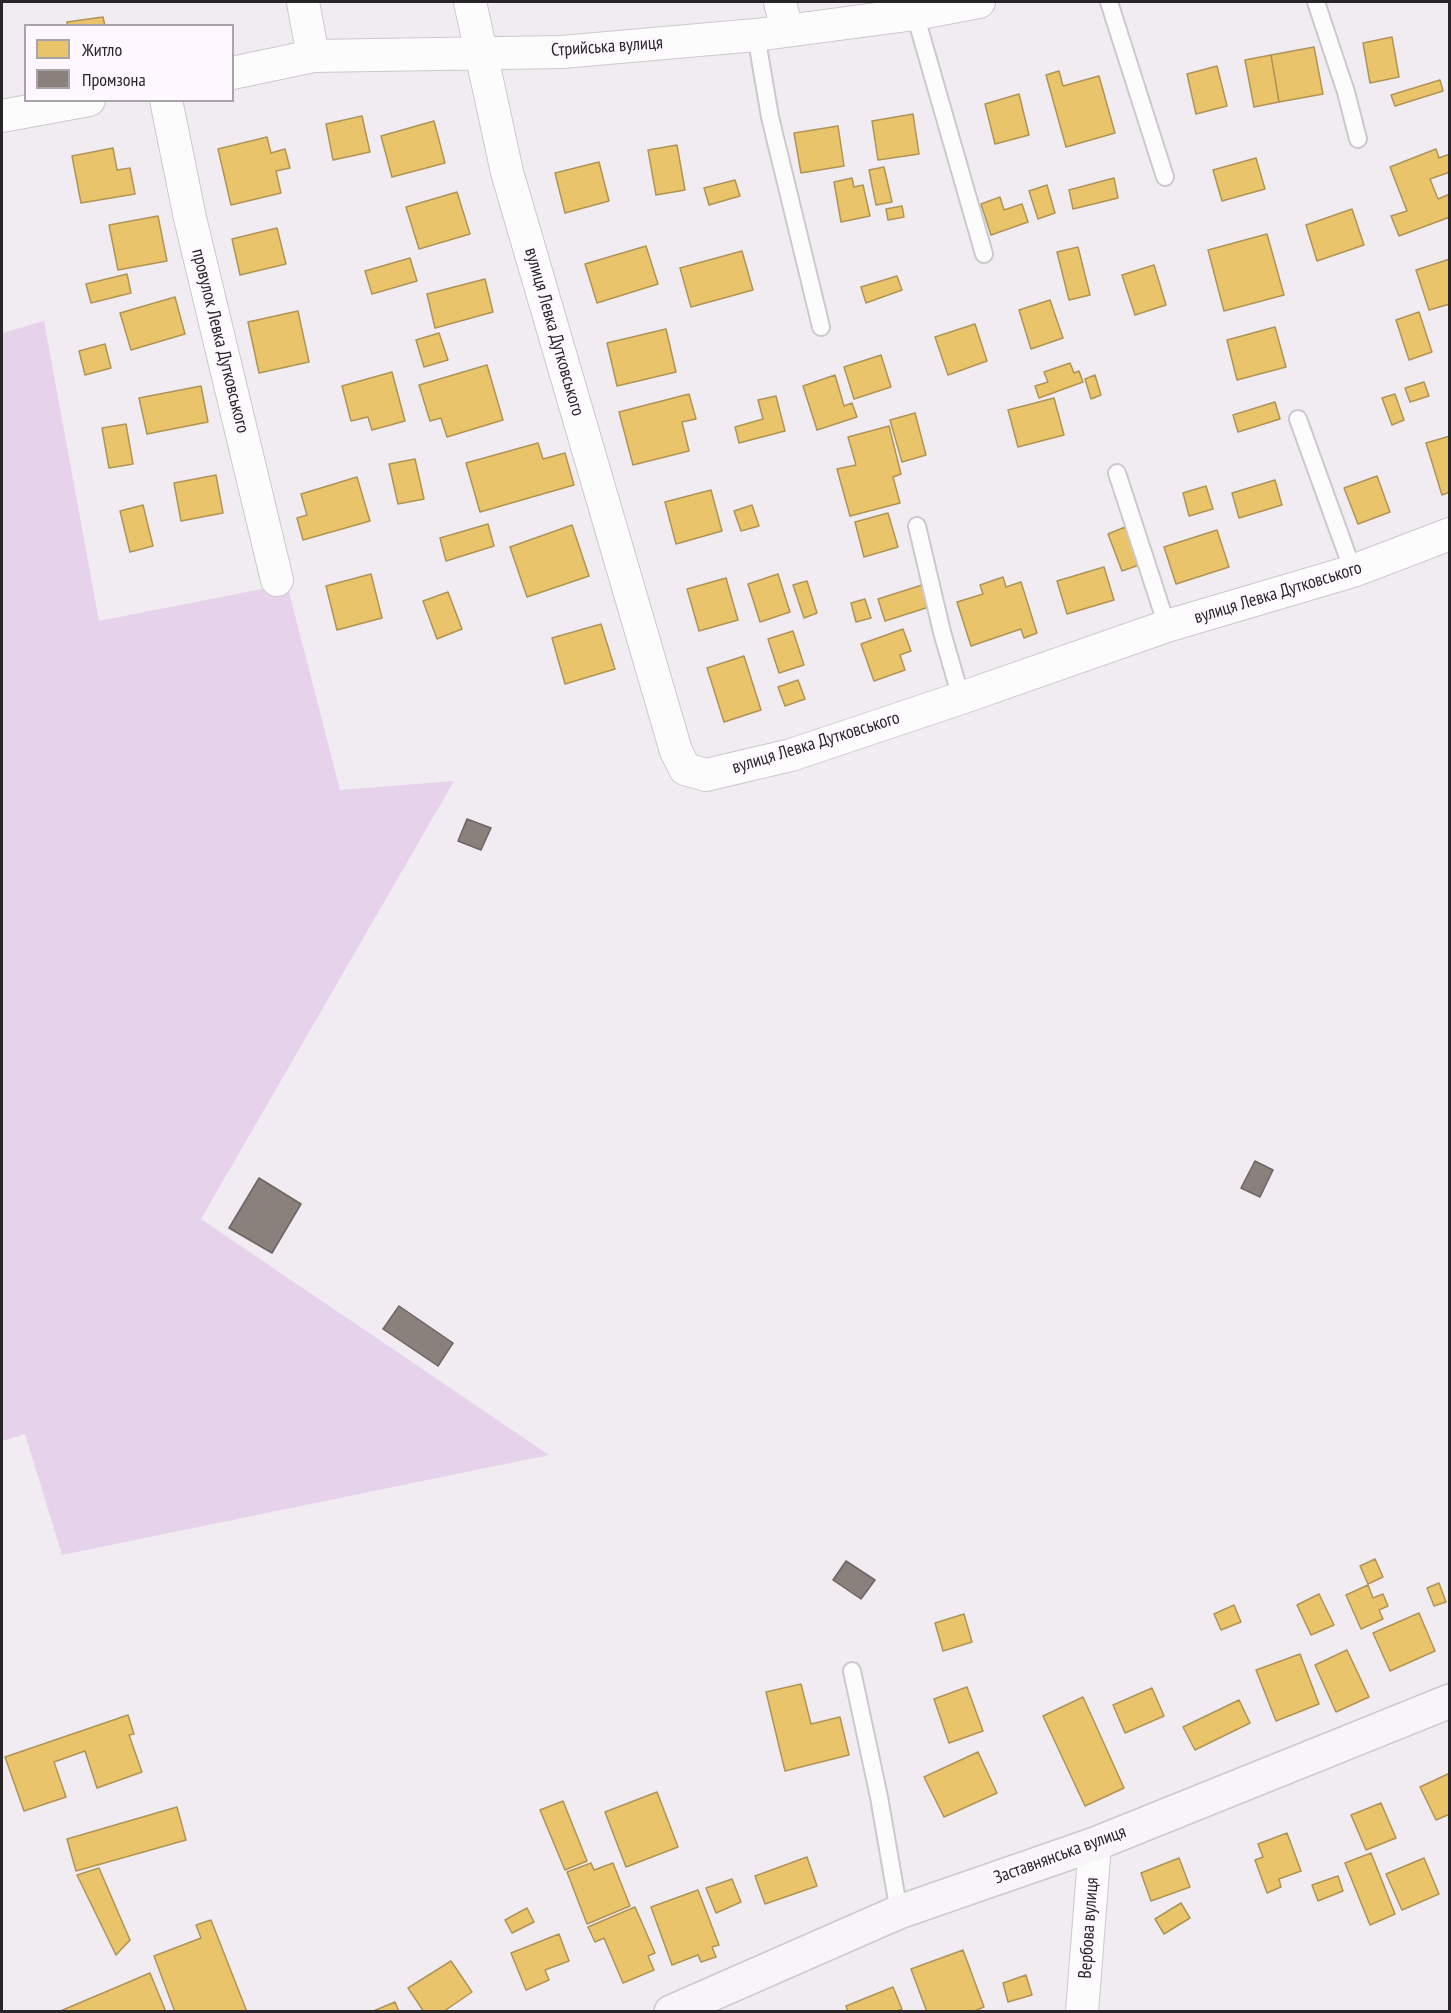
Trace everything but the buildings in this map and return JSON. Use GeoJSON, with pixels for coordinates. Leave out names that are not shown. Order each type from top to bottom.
{"type":"FeatureCollection","features":[{"type":"Feature","properties":{"kind":"street"},"geometry":{"type":"LineString","coordinates":[[303,2],[314,56]]}},
{"type":"Feature","properties":{"kind":"street"},"geometry":{"type":"LineString","coordinates":[[470,2],[480,52]]}},
{"type":"Feature","properties":{"kind":"street","name":"Стрийська вулиця"},"geometry":{"type":"LineString","coordinates":[[234,73],[314,56],[562,52],[756,35],[783,16],[915,14],[979,2]]}},
{"type":"Feature","properties":{"kind":"street","name":"вулиця Левка Дутковського"},"geometry":{"type":"LineString","coordinates":[[480,52],[507,172],[676,751],[685,769],[706,775],[791,755],[1167,626],[1353,571],[1449,534]]}},
{"type":"Feature","properties":{"kind":"street"},"geometry":{"type":"LineString","coordinates":[[2,116],[78,102]]}},
{"type":"Feature","properties":{"kind":"street","name":"провулок Левка Дутковського"},"geometry":{"type":"LineString","coordinates":[[166,102],[190,218],[278,580]]}},
{"type":"Feature","properties":{"kind":"street","name":"Заставнянська вулиця"},"geometry":{"type":"LineString","coordinates":[[671,2012],[899,1912],[1095,1844],[1449,1701]]}},
{"type":"Feature","properties":{"kind":"street","name":"Вербова вулиця"},"geometry":{"type":"LineString","coordinates":[[1082,2012],[1095,1844]]}},
{"type":"Feature","properties":{"kind":"lane"},"geometry":{"type":"LineString","coordinates":[[1109,2],[1164,177]]}},
{"type":"Feature","properties":{"kind":"lane"},"geometry":{"type":"LineString","coordinates":[[1316,2],[1358,139]]}},
{"type":"Feature","properties":{"kind":"lane"},"geometry":{"type":"LineString","coordinates":[[915,14],[984,254]]}},
{"type":"Feature","properties":{"kind":"lane"},"geometry":{"type":"LineString","coordinates":[[756,35],[770,117],[821,327]]}},
{"type":"Feature","properties":{"kind":"lane"},"geometry":{"type":"LineString","coordinates":[[1298,419],[1353,571]]}},
{"type":"Feature","properties":{"kind":"lane"},"geometry":{"type":"LineString","coordinates":[[1117,473],[1167,626]]}},
{"type":"Feature","properties":{"kind":"lane"},"geometry":{"type":"LineString","coordinates":[[917,526],[942,632],[961,698]]}},
{"type":"Feature","properties":{"kind":"lane"},"geometry":{"type":"LineString","coordinates":[[852,1671],[879,1797],[899,1912]]}},
{"type":"Feature","properties":{"kind":"shaded area"},"geometry":{"type":"Polygon","coordinates":[[[44,321],[99,621],[287,584],[340,790],[454,781],[201,1219],[549,1455],[62,1555],[25,1434],[2,1441],[2,333],[44,321]]]}}]}
